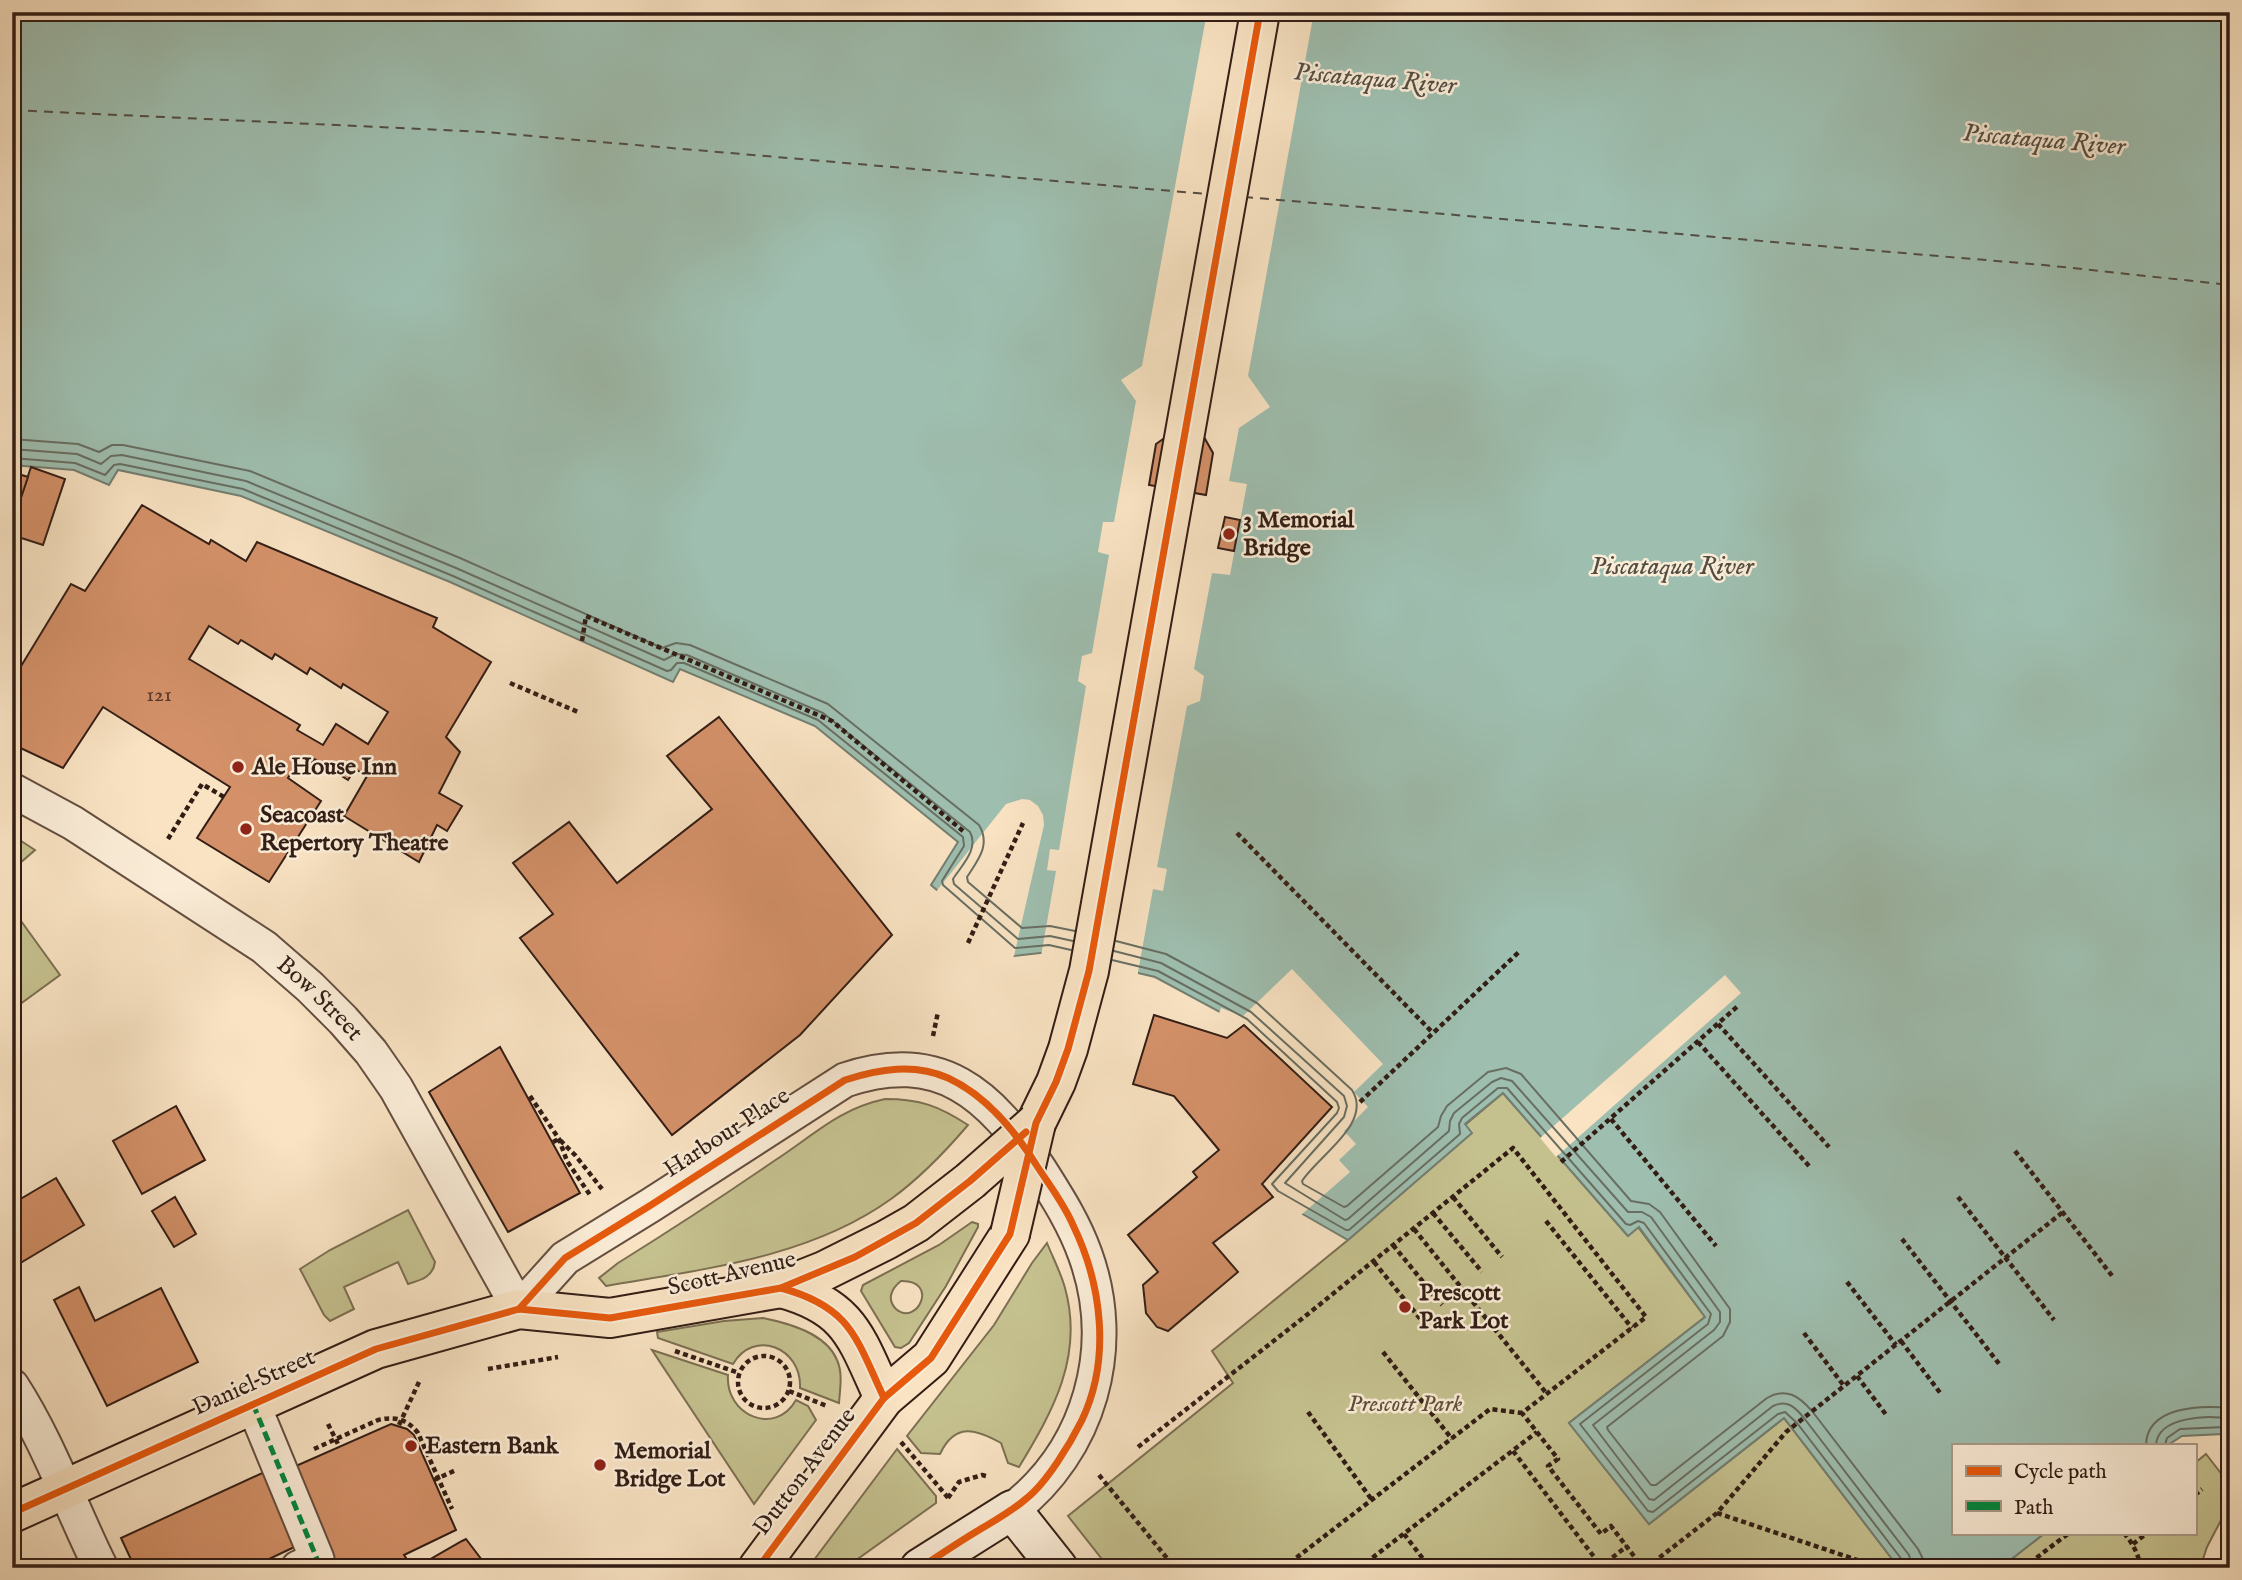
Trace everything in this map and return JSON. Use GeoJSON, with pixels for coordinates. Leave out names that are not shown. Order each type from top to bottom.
{"type":"FeatureCollection","features":[{"type":"Feature","properties":{"kind":"main road"},"geometry":{"type":"LineString","coordinates":[[1036,1123],[1068,1049],[1089,971],[1260,12]]}},
{"type":"Feature","properties":{"kind":"main road","name":"Scott Avenue"},"geometry":{"type":"LineString","coordinates":[[519,1309],[610,1318],[781,1288],[845,1262],[916,1223],[970,1181],[1036,1123]]}},
{"type":"Feature","properties":{"kind":"main road","name":"Dutton Avenue"},"geometry":{"type":"LineString","coordinates":[[758,1568],[884,1398],[930,1358],[1010,1234],[1036,1123]]}},
{"type":"Feature","properties":{"kind":"main road"},"geometry":{"type":"LineString","coordinates":[[781,1288],[804,1295],[827,1307],[845,1323],[860,1343],[884,1398]]}},
{"type":"Feature","properties":{"kind":"main road","name":"Daniel Street"},"geometry":{"type":"LineString","coordinates":[[12,1513],[376,1349],[519,1309]]}},
{"type":"Feature","properties":{"kind":"street","name":"Bow Street"},"geometry":{"type":"LineString","coordinates":[[12,790],[72,823],[264,947],[343,1020],[371,1052],[396,1088],[519,1309]]}},
{"type":"Feature","properties":{"kind":"street","name":"Harbour Place"},"geometry":{"type":"LineString","coordinates":[[519,1309],[565,1258],[845,1080],[886,1069],[913,1070],[946,1077],[982,1098],[1020,1139],[1064,1207],[1085,1254],[1100,1320],[1094,1386],[1081,1421],[1065,1450],[1040,1484],[1012,1510]]}},
{"type":"Feature","properties":{"kind":"street"},"geometry":{"type":"LineString","coordinates":[[12,1386],[42,1439],[101,1568]]}},
{"type":"Feature","properties":{"kind":"street"},"geometry":{"type":"LineString","coordinates":[[253,1404],[317,1559],[298,1568]]}},
{"type":"Feature","properties":{"kind":"street"},"geometry":{"type":"LineString","coordinates":[[920,1568],[1012,1510],[1058,1568]]}},
{"type":"Feature","properties":{"kind":"path"},"geometry":{"type":"LineString","coordinates":[[582,641],[586,616],[832,720],[963,831]]}},
{"type":"Feature","properties":{"kind":"path"},"geometry":{"type":"LineString","coordinates":[[510,683],[578,712]]}},
{"type":"Feature","properties":{"kind":"path"},"geometry":{"type":"LineString","coordinates":[[173,830],[202,784],[223,797]]}},
{"type":"Feature","properties":{"kind":"path"},"geometry":{"type":"LineString","coordinates":[[968,943],[1023,822]]}},
{"type":"Feature","properties":{"kind":"path"},"geometry":{"type":"LineString","coordinates":[[1237,833],[1433,1033]]}},
{"type":"Feature","properties":{"kind":"path"},"geometry":{"type":"LineString","coordinates":[[1360,1102],[1520,950]]}},
{"type":"Feature","properties":{"kind":"path"},"geometry":{"type":"LineString","coordinates":[[1561,1162],[1739,1005]]}},
{"type":"Feature","properties":{"kind":"path"},"geometry":{"type":"LineString","coordinates":[[1718,1024],[1829,1147]]}},
{"type":"Feature","properties":{"kind":"path"},"geometry":{"type":"LineString","coordinates":[[1698,1042],[1809,1166]]}},
{"type":"Feature","properties":{"kind":"path"},"geometry":{"type":"LineString","coordinates":[[530,1096],[590,1195]]}},
{"type":"Feature","properties":{"kind":"path"},"geometry":{"type":"LineString","coordinates":[[1611,1119],[1717,1246]]}},
{"type":"Feature","properties":{"kind":"path"},"geometry":{"type":"LineString","coordinates":[[556,1140],[575,1156],[602,1189]]}},
{"type":"Feature","properties":{"kind":"path"},"geometry":{"type":"LineString","coordinates":[[1138,1447],[1374,1262],[1513,1148],[1646,1317],[1522,1413],[1490,1409],[1283,1568]]}},
{"type":"Feature","properties":{"kind":"path"},"geometry":{"type":"LineString","coordinates":[[2015,1151],[2113,1277]]}},
{"type":"Feature","properties":{"kind":"path"},"geometry":{"type":"LineString","coordinates":[[1453,1197],[1502,1257]]}},
{"type":"Feature","properties":{"kind":"path"},"geometry":{"type":"LineString","coordinates":[[1958,1197],[2054,1320]]}},
{"type":"Feature","properties":{"kind":"path"},"geometry":{"type":"LineString","coordinates":[[1522,1413],[1558,1459],[1548,1466],[1601,1534],[1611,1526],[1645,1568],[1717,1513],[1786,1432],[2063,1212]]}},
{"type":"Feature","properties":{"kind":"path"},"geometry":{"type":"LineString","coordinates":[[1433,1213],[1482,1272]]}},
{"type":"Feature","properties":{"kind":"path"},"geometry":{"type":"LineString","coordinates":[[1546,1221],[1632,1328]]}},
{"type":"Feature","properties":{"kind":"path"},"geometry":{"type":"LineString","coordinates":[[1414,1229],[1547,1394]]}},
{"type":"Feature","properties":{"kind":"path"},"geometry":{"type":"LineString","coordinates":[[1902,1239],[2000,1364]]}},
{"type":"Feature","properties":{"kind":"path"},"geometry":{"type":"LineString","coordinates":[[1393,1245],[1441,1305]]}},
{"type":"Feature","properties":{"kind":"path"},"geometry":{"type":"LineString","coordinates":[[1374,1262],[1422,1321]]}},
{"type":"Feature","properties":{"kind":"path"},"geometry":{"type":"LineString","coordinates":[[1847,1282],[1941,1394]]}},
{"type":"Feature","properties":{"kind":"path"},"geometry":{"type":"LineString","coordinates":[[1804,1333],[1844,1386]]}},
{"type":"Feature","properties":{"kind":"path"},"geometry":{"type":"LineString","coordinates":[[665,1348],[739,1373]]}},
{"type":"Feature","properties":{"kind":"path"},"geometry":{"type":"LineString","coordinates":[[1383,1352],[1452,1438]]}},
{"type":"Feature","properties":{"kind":"path"},"geometry":{"type":"LineString","coordinates":[[488,1369],[562,1356]]}},
{"type":"Feature","properties":{"kind":"path"},"geometry":{"type":"LineString","coordinates":[[773,1357],[788,1371],[789,1391],[776,1406],[755,1408],[740,1394],[737,1384],[739,1373],[744,1365],[753,1359],[773,1357]]}},
{"type":"Feature","properties":{"kind":"path"},"geometry":{"type":"LineString","coordinates":[[1857,1376],[1887,1416]]}},
{"type":"Feature","properties":{"kind":"path"},"geometry":{"type":"LineString","coordinates":[[400,1422],[418,1382],[426,1380]]}},
{"type":"Feature","properties":{"kind":"path"},"geometry":{"type":"LineString","coordinates":[[789,1391],[818,1402]]}},
{"type":"Feature","properties":{"kind":"path"},"geometry":{"type":"LineString","coordinates":[[1308,1412],[1372,1500]]}},
{"type":"Feature","properties":{"kind":"path"},"geometry":{"type":"LineString","coordinates":[[323,1445],[390,1417],[411,1424],[418,1433],[436,1479],[452,1509]]}},
{"type":"Feature","properties":{"kind":"path"},"geometry":{"type":"LineString","coordinates":[[328,1424],[339,1446]]}},
{"type":"Feature","properties":{"kind":"path"},"geometry":{"type":"LineString","coordinates":[[1359,1568],[1537,1432]]}},
{"type":"Feature","properties":{"kind":"path"},"geometry":{"type":"LineString","coordinates":[[1513,1451],[1600,1567],[1627,1546]]}},
{"type":"Feature","properties":{"kind":"path"},"geometry":{"type":"LineString","coordinates":[[910,1453],[932,1478]]}},
{"type":"Feature","properties":{"kind":"path"},"geometry":{"type":"LineString","coordinates":[[436,1479],[456,1470]]}},
{"type":"Feature","properties":{"kind":"path"},"geometry":{"type":"LineString","coordinates":[[1099,1475],[1175,1568]]}},
{"type":"Feature","properties":{"kind":"path"},"geometry":{"type":"LineString","coordinates":[[2196,1494],[2203,1489]]}},
{"type":"Feature","properties":{"kind":"path"},"geometry":{"type":"LineString","coordinates":[[1717,1513],[1881,1567]]}},
{"type":"Feature","properties":{"kind":"path"},"geometry":{"type":"LineString","coordinates":[[1404,1534],[1432,1568],[1449,1563],[1462,1568]]}},
{"type":"Feature","properties":{"kind":"path"},"geometry":{"type":"LineString","coordinates":[[2023,1568],[2068,1534]]}},
{"type":"Feature","properties":{"kind":"path"},"geometry":{"type":"LineString","coordinates":[[2125,1534],[2139,1556],[2141,1568]]}},
{"type":"Feature","properties":{"kind":"path"},"geometry":{"type":"LineString","coordinates":[[2133,1544],[2146,1534]]}},
{"type":"Feature","properties":{"kind":"path"},"geometry":{"type":"LineString","coordinates":[[570,1568],[583,1559]]}},
{"type":"Feature","properties":{"kind":"path"},"geometry":{"type":"LineString","coordinates":[[1862,1568],[1868,1563]]}},
{"type":"Feature","properties":{"kind":"green space"},"geometry":{"type":"Polygon","coordinates":[[[12,835],[35,850],[12,870],[12,835]]]}},
{"type":"Feature","properties":{"kind":"green space"},"geometry":{"type":"Polygon","coordinates":[[[16,914],[60,975],[12,1010],[12,919],[16,914]]]}},
{"type":"Feature","properties":{"kind":"green space","name":"Prescott Park"},"geometry":{"type":"Polygon","coordinates":[[[1503,1093],[1627,1235],[1638,1227],[1705,1317],[1569,1423],[1649,1524],[1784,1418],[1899,1568],[1109,1568],[1068,1516],[1233,1383],[1212,1351],[1348,1240],[1471,1133],[1465,1125],[1503,1093]]]}},
{"type":"Feature","properties":{"kind":"green space"},"geometry":{"type":"Polygon","coordinates":[[[885,1099],[909,1100],[929,1105],[968,1125],[941,1155],[891,1199],[826,1235],[754,1258],[606,1286],[599,1278],[826,1124],[853,1109],[885,1099]]]}},
{"type":"Feature","properties":{"kind":"green space"},"geometry":{"type":"Polygon","coordinates":[[[408,1210],[435,1262],[432,1271],[422,1279],[408,1284],[398,1262],[344,1287],[354,1309],[330,1321],[324,1315],[300,1269],[330,1250],[408,1210]]]}},
{"type":"Feature","properties":{"kind":"green space"},"geometry":{"type":"Polygon","coordinates":[[[972,1222],[978,1224],[946,1286],[909,1343],[901,1348],[895,1347],[861,1291],[863,1285],[939,1245],[972,1222]],[[901,1281],[891,1294],[893,1305],[904,1313],[917,1308],[921,1301],[920,1287],[901,1281]]]}},
{"type":"Feature","properties":{"kind":"green space"},"geometry":{"type":"Polygon","coordinates":[[[1047,1243],[1063,1282],[1070,1313],[1071,1337],[1068,1360],[1054,1404],[1019,1467],[1008,1463],[1001,1443],[975,1432],[967,1431],[952,1437],[940,1454],[921,1453],[907,1436],[994,1325],[1047,1243]]]}},
{"type":"Feature","properties":{"kind":"green space"},"geometry":{"type":"Polygon","coordinates":[[[763,1318],[805,1331],[832,1351],[840,1370],[839,1403],[800,1388],[799,1374],[793,1362],[785,1353],[775,1348],[764,1345],[753,1347],[742,1353],[733,1364],[658,1338],[657,1332],[724,1321],[763,1318]]]}},
{"type":"Feature","properties":{"kind":"green space"},"geometry":{"type":"Polygon","coordinates":[[[652,1350],[728,1375],[729,1389],[734,1401],[753,1416],[764,1419],[776,1417],[787,1411],[796,1400],[808,1406],[816,1420],[754,1504],[652,1350]]]}},
{"type":"Feature","properties":{"kind":"green space"},"geometry":{"type":"Polygon","coordinates":[[[897,1449],[936,1496],[936,1503],[845,1568],[808,1568],[897,1449]]]}},
{"type":"Feature","properties":{"kind":"green space"},"geometry":{"type":"Polygon","coordinates":[[[2206,1454],[2230,1485],[2230,1503],[2207,1547],[2200,1568],[2000,1568],[2044,1534],[2196,1534],[2196,1462],[2206,1454]]]}},
{"type":"Feature","properties":{"kind":"water","name":"Piscataqua River"},"geometry":{"type":"Polygon","coordinates":[[[12,12],[2230,12],[2230,1436],[2182,1436],[2170,1444],[1952,1444],[1952,1534],[2044,1534],[2000,1568],[1899,1568],[1784,1418],[1649,1524],[1569,1423],[1705,1317],[1639,1227],[1628,1236],[1503,1093],[1465,1124],[1472,1133],[1348,1240],[1273,1197],[1332,1107],[1244,1025],[1155,977],[1049,952],[1014,956],[931,885],[958,842],[815,726],[680,669],[673,682],[450,582],[241,496],[118,470],[109,485],[74,470],[12,465],[12,12]]]}},
{"type":"Feature","properties":{"kind":"pier"},"geometry":{"type":"Polygon","coordinates":[[[1207,12],[1314,12],[1248,376],[1270,407],[1239,428],[1229,481],[1247,484],[1230,575],[1212,573],[1194,669],[1204,676],[1200,701],[1187,706],[1157,867],[1167,869],[1163,891],[1153,889],[1138,977],[1049,955],[1041,956],[1056,871],[1047,870],[1050,849],[1059,850],[1086,686],[1078,681],[1082,656],[1092,653],[1109,555],[1098,552],[1103,522],[1114,522],[1136,401],[1121,380],[1142,366],[1207,12]]]}},
{"type":"Feature","properties":{"kind":"pier"},"geometry":{"type":"Polygon","coordinates":[[[1022,799],[1030,800],[1038,806],[1044,825],[1014,956],[1011,958],[935,893],[1006,804],[1022,799]]]}},
{"type":"Feature","properties":{"kind":"pier"},"geometry":{"type":"Polygon","coordinates":[[[1292,969],[1383,1064],[1354,1092],[1368,1107],[1344,1131],[1356,1144],[1339,1160],[1350,1172],[1300,1216],[1271,1199],[1273,1196],[1262,1184],[1332,1107],[1244,1026],[1240,1028],[1218,1016],[1221,1008],[1243,1016],[1292,969]]]}},
{"type":"Feature","properties":{"kind":"pier"},"geometry":{"type":"Polygon","coordinates":[[[1725,975],[1741,993],[1556,1157],[1540,1138],[1725,975]]]}},
{"type":"Feature","properties":{"kind":"building"},"geometry":{"type":"Polygon","coordinates":[[[1180,427],[1200,430],[1213,453],[1206,495],[1149,485],[1156,444],[1180,427]]]}},
{"type":"Feature","properties":{"kind":"building"},"geometry":{"type":"Polygon","coordinates":[[[31,467],[65,479],[43,545],[12,535],[12,524],[31,467]]]}},
{"type":"Feature","properties":{"kind":"building"},"geometry":{"type":"Polygon","coordinates":[[[12,472],[28,477],[12,524],[12,472]]]}},
{"type":"Feature","properties":{"kind":"building"},"geometry":{"type":"Polygon","coordinates":[[[142,505],[209,544],[211,540],[246,561],[257,542],[437,618],[433,627],[491,662],[446,737],[460,752],[439,793],[462,806],[447,831],[437,825],[419,862],[344,816],[367,776],[355,769],[348,780],[314,759],[311,765],[300,758],[288,778],[321,801],[269,882],[197,838],[230,787],[103,707],[63,768],[12,744],[12,681],[71,584],[85,591],[142,505]],[[209,626],[189,659],[300,725],[297,730],[323,745],[336,724],[368,744],[388,712],[343,684],[341,688],[310,668],[307,674],[275,654],[272,659],[241,640],[238,644],[209,626]]]}},
{"type":"Feature","properties":{"kind":"building","name":"3 Memorial Bridge"},"geometry":{"type":"Polygon","coordinates":[[[1225,517],[1240,520],[1234,551],[1218,548],[1225,517]]]}},
{"type":"Feature","properties":{"kind":"building"},"geometry":{"type":"Polygon","coordinates":[[[719,717],[892,935],[800,1035],[672,1135],[520,938],[553,914],[513,863],[569,822],[617,883],[712,809],[667,756],[719,717]]]}},
{"type":"Feature","properties":{"kind":"building"},"geometry":{"type":"Polygon","coordinates":[[[1154,1015],[1227,1038],[1244,1025],[1332,1107],[1262,1184],[1273,1197],[1213,1243],[1238,1272],[1168,1331],[1157,1327],[1146,1313],[1143,1285],[1158,1272],[1128,1235],[1197,1177],[1193,1172],[1219,1150],[1174,1096],[1133,1084],[1154,1015]]]}},
{"type":"Feature","properties":{"kind":"building"},"geometry":{"type":"Polygon","coordinates":[[[500,1047],[580,1193],[508,1232],[429,1092],[500,1047]]]}},
{"type":"Feature","properties":{"kind":"building"},"geometry":{"type":"Polygon","coordinates":[[[176,1106],[205,1160],[142,1194],[113,1141],[176,1106]]]}},
{"type":"Feature","properties":{"kind":"building"},"geometry":{"type":"Polygon","coordinates":[[[56,1178],[84,1225],[12,1268],[12,1204],[56,1178]]]}},
{"type":"Feature","properties":{"kind":"building"},"geometry":{"type":"Polygon","coordinates":[[[175,1197],[196,1234],[174,1247],[152,1211],[175,1197]]]}},
{"type":"Feature","properties":{"kind":"building"},"geometry":{"type":"Polygon","coordinates":[[[79,1287],[95,1321],[161,1288],[198,1362],[107,1406],[54,1300],[79,1287]]]}},
{"type":"Feature","properties":{"kind":"building"},"geometry":{"type":"Polygon","coordinates":[[[391,1424],[407,1429],[414,1435],[456,1530],[404,1555],[406,1558],[390,1568],[335,1568],[289,1469],[391,1424]]]}},
{"type":"Feature","properties":{"kind":"building"},"geometry":{"type":"Polygon","coordinates":[[[271,1469],[305,1542],[250,1568],[135,1568],[121,1538],[271,1469]]]}},
{"type":"Feature","properties":{"kind":"building"},"geometry":{"type":"Polygon","coordinates":[[[466,1539],[488,1568],[415,1568],[462,1541],[466,1539]]]}},
{"type":"Feature","properties":{"kind":"building"},"geometry":{"type":"Polygon","coordinates":[[[43,1559],[52,1562],[55,1568],[22,1568],[43,1559]]]}},
{"type":"Feature","properties":{"kind":"ferry route"},"geometry":{"type":"LineString","coordinates":[[12,110],[485,132],[1207,194]]}},
{"type":"Feature","properties":{"kind":"ferry route"},"geometry":{"type":"LineString","coordinates":[[1244,197],[2044,265],[2230,285]]}},
{"type":"Feature","properties":{"kind":"marked path"},"geometry":{"type":"LineString","coordinates":[[253,1404],[317,1559],[298,1568]]}},
{"type":"Feature","properties":{"kind":"cycle path"},"geometry":{"type":"LineString","coordinates":[[758,1568],[884,1398],[931,1358],[1010,1234],[1036,1123],[1068,1049],[1089,971],[1260,12]]}},
{"type":"Feature","properties":{"kind":"cycle path"},"geometry":{"type":"LineString","coordinates":[[519,1309],[565,1258],[845,1080],[897,1069],[922,1070],[948,1078],[975,1094],[1009,1128],[1069,1217],[1091,1272],[1100,1347],[1091,1397],[1082,1420],[1050,1473],[1035,1491],[1014,1508],[920,1568]]}},
{"type":"Feature","properties":{"kind":"cycle path"},"geometry":{"type":"LineString","coordinates":[[12,1513],[376,1349],[519,1309],[610,1318],[781,1288],[855,1257],[916,1223],[1026,1132]]}},
{"type":"Feature","properties":{"kind":"cycle path"},"geometry":{"type":"LineString","coordinates":[[781,1288],[823,1305],[837,1315],[858,1342],[884,1398]]}},
{"type":"Feature","properties":{"kind":"place","name":"3 Memorial Bridge"},"geometry":{"type":"Point","coordinates":[1229,534]}},
{"type":"Feature","properties":{"kind":"place","name":"Ale House Inn"},"geometry":{"type":"Point","coordinates":[238,767]}},
{"type":"Feature","properties":{"kind":"place","name":"Seacoast Repertory Theatre"},"geometry":{"type":"Point","coordinates":[246,829]}},
{"type":"Feature","properties":{"kind":"place","name":"Prescott Park Lot"},"geometry":{"type":"Point","coordinates":[1405,1307]}},
{"type":"Feature","properties":{"kind":"place","name":"Eastern Bank"},"geometry":{"type":"Point","coordinates":[411,1446]}},
{"type":"Feature","properties":{"kind":"place","name":"Memorial Bridge Lot"},"geometry":{"type":"Point","coordinates":[600,1465]}}]}
